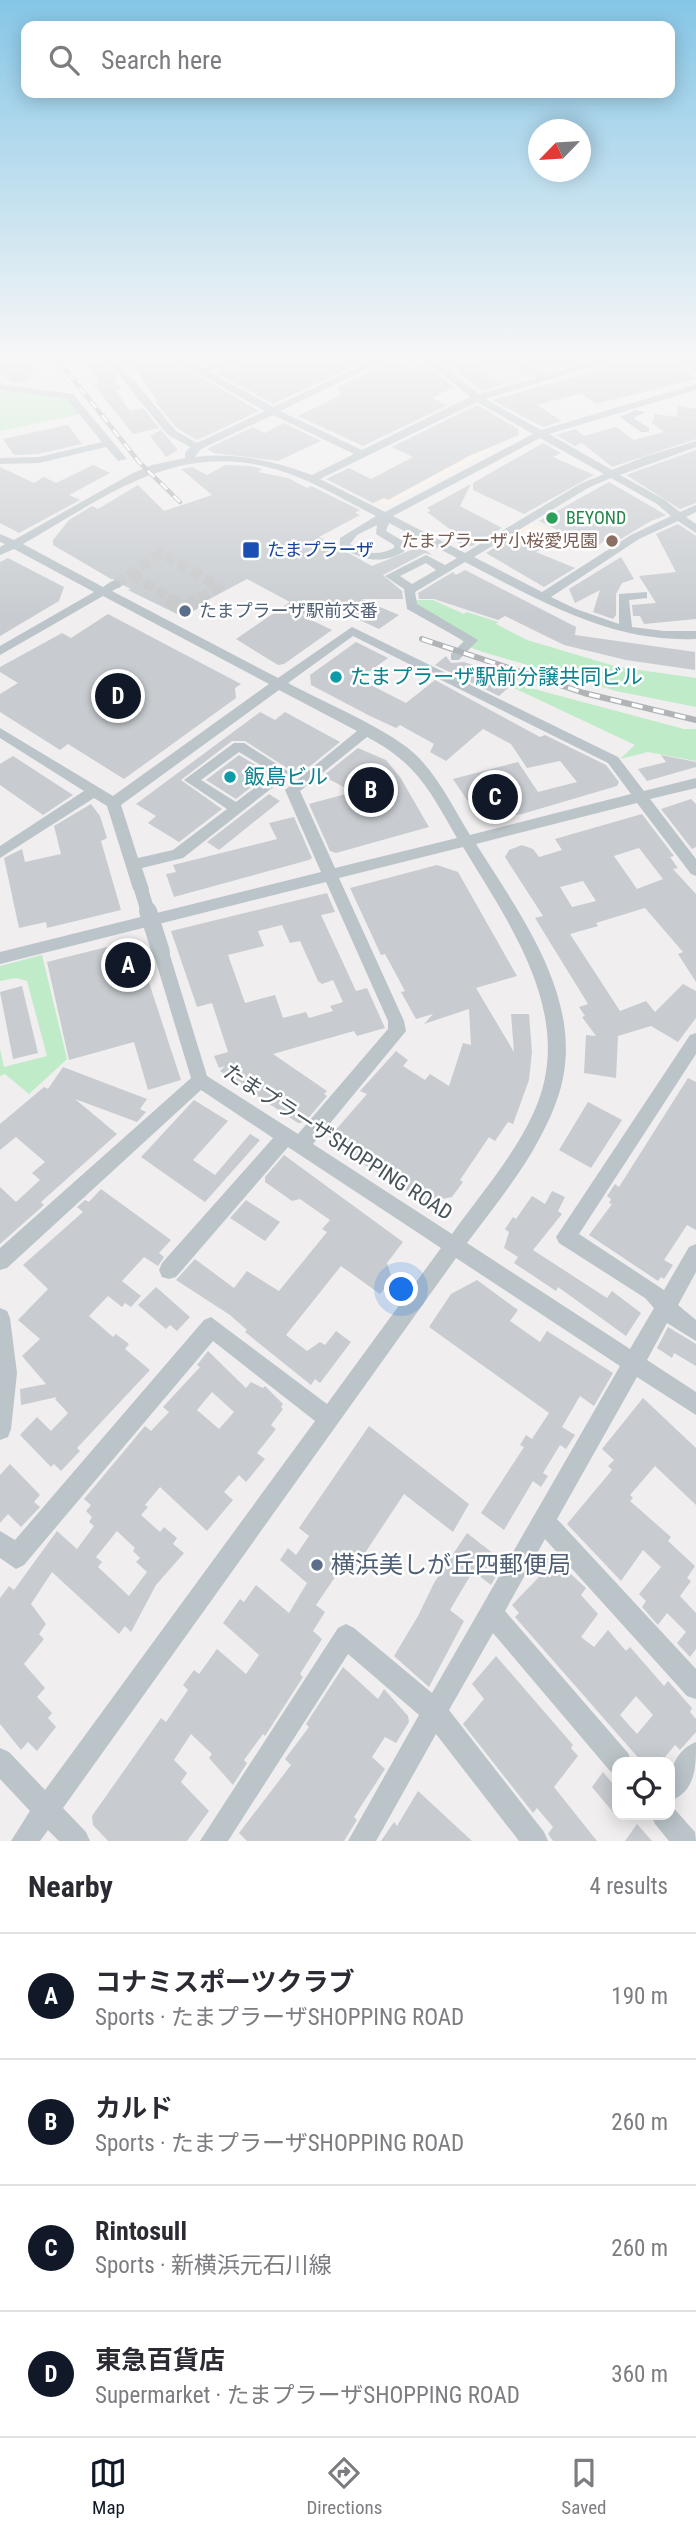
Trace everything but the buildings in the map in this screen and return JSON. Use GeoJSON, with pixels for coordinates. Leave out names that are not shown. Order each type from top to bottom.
{"type":"FeatureCollection","features":[{"type":"Feature","properties":{"kind":"street"},"geometry":{"type":"LineString","coordinates":[[1,458],[39,460],[101,445]]}},
{"type":"Feature","properties":{"kind":"street"},"geometry":{"type":"LineString","coordinates":[[111,445],[122,459]]}},
{"type":"Feature","properties":{"kind":"street"},"geometry":{"type":"LineString","coordinates":[[193,445],[197,447]]}},
{"type":"Feature","properties":{"kind":"street"},"geometry":{"type":"LineString","coordinates":[[190,461],[190,453],[201,445]]}},
{"type":"Feature","properties":{"kind":"street"},"geometry":{"type":"LineString","coordinates":[[342,445],[363,455]]}},
{"type":"Feature","properties":{"kind":"street"},"geometry":{"type":"LineString","coordinates":[[312,479],[383,445]]}},
{"type":"Feature","properties":{"kind":"street"},"geometry":{"type":"LineString","coordinates":[[385,517],[380,532],[399,543],[400,550],[383,559],[374,559],[344,545],[346,538],[385,517],[520,445]]}},
{"type":"Feature","properties":{"kind":"street"},"geometry":{"type":"LineString","coordinates":[[561,445],[680,514],[696,530]]}},
{"type":"Feature","properties":{"kind":"street"},"geometry":{"type":"LineString","coordinates":[[455,657],[472,640],[411,607],[409,591],[584,485],[693,445]]}},
{"type":"Feature","properties":{"kind":"street"},"geometry":{"type":"LineString","coordinates":[[0,552],[136,475],[190,461],[265,463],[312,479],[572,612],[653,634],[696,635]]}},
{"type":"Feature","properties":{"kind":"street"},"geometry":{"type":"LineString","coordinates":[[542,597],[635,537],[696,508]]}},
{"type":"Feature","properties":{"kind":"street","name":"たまプラーザSHOPPING ROAD"},"geometry":{"type":"LineString","coordinates":[[0,537],[366,730],[414,762],[466,840],[537,965],[555,1016],[557,1048],[556,1075],[549,1101],[534,1132],[455,1245],[200,1080],[113,803]]}},
{"type":"Feature","properties":{"kind":"street"},"geometry":{"type":"LineString","coordinates":[[412,589],[391,576],[426,558],[445,570]]}},
{"type":"Feature","properties":{"kind":"street"},"geometry":{"type":"LineString","coordinates":[[408,568],[428,580]]}},
{"type":"Feature","properties":{"kind":"street"},"geometry":{"type":"LineString","coordinates":[[0,651],[116,584]]}},
{"type":"Feature","properties":{"kind":"street"},"geometry":{"type":"LineString","coordinates":[[626,628],[623,597],[643,595]]}},
{"type":"Feature","properties":{"kind":"street"},"geometry":{"type":"LineString","coordinates":[[0,732],[113,803],[352,631],[613,760],[696,870]]}},
{"type":"Feature","properties":{"kind":"street"},"geometry":{"type":"LineString","coordinates":[[169,1270],[397,1031],[396,1021],[292,790],[366,730]]}},
{"type":"Feature","properties":{"kind":"street"},"geometry":{"type":"LineString","coordinates":[[0,958],[696,783]]}},
{"type":"Feature","properties":{"kind":"street"},"geometry":{"type":"LineString","coordinates":[[0,853],[94,791]]}},
{"type":"Feature","properties":{"kind":"street"},"geometry":{"type":"LineString","coordinates":[[696,1040],[566,1237],[652,1291],[678,1320],[696,1331]]}},
{"type":"Feature","properties":{"kind":"street"},"geometry":{"type":"LineString","coordinates":[[0,1261],[200,1080]]}},
{"type":"Feature","properties":{"kind":"street"},"geometry":{"type":"LineString","coordinates":[[24,1841],[455,1245],[696,1404]]}},
{"type":"Feature","properties":{"kind":"street"},"geometry":{"type":"LineString","coordinates":[[361,1841],[696,1253]]}},
{"type":"Feature","properties":{"kind":"street"},"geometry":{"type":"LineString","coordinates":[[0,1318],[8,1361],[6,1403],[0,1429]]}},
{"type":"Feature","properties":{"kind":"street"},"geometry":{"type":"LineString","coordinates":[[0,1542],[16,1557],[211,1327],[330,1419]]}},
{"type":"Feature","properties":{"kind":"street"},"geometry":{"type":"LineString","coordinates":[[543,1520],[696,1687]]}},
{"type":"Feature","properties":{"kind":"street"},"geometry":{"type":"LineString","coordinates":[[490,1612],[615,1757]]}},
{"type":"Feature","properties":{"kind":"street"},"geometry":{"type":"LineString","coordinates":[[213,1841],[346,1636],[435,1712],[535,1841]]}},
{"type":"Feature","properties":{"kind":"street"},"geometry":{"type":"LineString","coordinates":[[675,1782],[696,1755]]}},
{"type":"Feature","properties":{"kind":"street"},"geometry":{"type":"LineString","coordinates":[[0,1761],[77,1841]]}},
{"type":"Feature","properties":{"kind":"street"},"geometry":{"type":"LineString","coordinates":[[668,1820],[686,1841]]}},
{"type":"Feature","properties":{"kind":"lane"},"geometry":{"type":"LineString","coordinates":[[133,865],[178,854],[237,809],[284,773],[239,746],[191,780],[237,809]]}},
{"type":"Feature","properties":{"kind":"shaded area"},"geometry":{"type":"Polygon","coordinates":[[[437,445],[481,445],[492,450],[386,506],[368,496],[370,479],[437,445]]]}},
{"type":"Feature","properties":{"kind":"shaded area"},"geometry":{"type":"Polygon","coordinates":[[[530,522],[565,538],[546,549],[513,533],[530,522]]]}},
{"type":"Feature","properties":{"kind":"green space"},"geometry":{"type":"Polygon","coordinates":[[[412,600],[433,600],[464,614],[467,612],[498,622],[496,624],[527,640],[618,667],[696,678],[696,707],[616,691],[472,648],[413,606],[412,600]]]}},
{"type":"Feature","properties":{"kind":"green space"},"geometry":{"type":"Polygon","coordinates":[[[515,684],[684,729],[696,729],[696,761],[648,752],[620,759],[635,745],[512,687],[515,684]]]}},
{"type":"Feature","properties":{"kind":"green space"},"geometry":{"type":"Polygon","coordinates":[[[42,955],[67,1059],[29,1094],[5,1074],[0,1076],[0,1049],[4,1067],[47,1056],[27,981],[16,978],[0,981],[0,966],[42,955]]]}},
{"type":"Feature","properties":{"kind":"tunnel"},"geometry":{"type":"LineString","coordinates":[[116,584],[160,553],[219,587],[197,600]]}},
{"type":"Feature","properties":{"kind":"tunnel"},"geometry":{"type":"LineString","coordinates":[[132,574],[171,600]]}},
{"type":"Feature","properties":{"kind":"tunnel"},"geometry":{"type":"LineString","coordinates":[[167,599],[185,608],[200,599]]}},
{"type":"Feature","properties":{"kind":"railway"},"geometry":{"type":"LineString","coordinates":[[125,445],[180,502]]}},
{"type":"Feature","properties":{"kind":"railway"},"geometry":{"type":"LineString","coordinates":[[422,639],[584,693],[696,720]]}},
{"type":"Feature","properties":{"kind":"place","name":"BEYOND"},"geometry":{"type":"Point","coordinates":[552,518]}},
{"type":"Feature","properties":{"kind":"place","name":"たまプラーザ小桜愛児園"},"geometry":{"type":"Point","coordinates":[612,541]}},
{"type":"Feature","properties":{"kind":"place","name":"たまプラーザ"},"geometry":{"type":"Point","coordinates":[251,550]}},
{"type":"Feature","properties":{"kind":"place","name":"たまプラーザ駅前交番"},"geometry":{"type":"Point","coordinates":[185,611]}},
{"type":"Feature","properties":{"kind":"place","name":"たまプラーザ駅前分譲共同ビル"},"geometry":{"type":"Point","coordinates":[336,677]}},
{"type":"Feature","properties":{"kind":"place","name":"東急百貨店"},"geometry":{"type":"Point","coordinates":[118,696]}},
{"type":"Feature","properties":{"kind":"place","name":"飯島ビル"},"geometry":{"type":"Point","coordinates":[230,777]}},
{"type":"Feature","properties":{"kind":"place","name":"カルド"},"geometry":{"type":"Point","coordinates":[371,790]}},
{"type":"Feature","properties":{"kind":"place","name":"Rintosull"},"geometry":{"type":"Point","coordinates":[495,797]}},
{"type":"Feature","properties":{"kind":"place","name":"コナミスポーツクラブ"},"geometry":{"type":"Point","coordinates":[128,965]}},
{"type":"Feature","properties":{"kind":"place","name":"横浜美しが丘四郵便局"},"geometry":{"type":"Point","coordinates":[317,1565]}}]}
